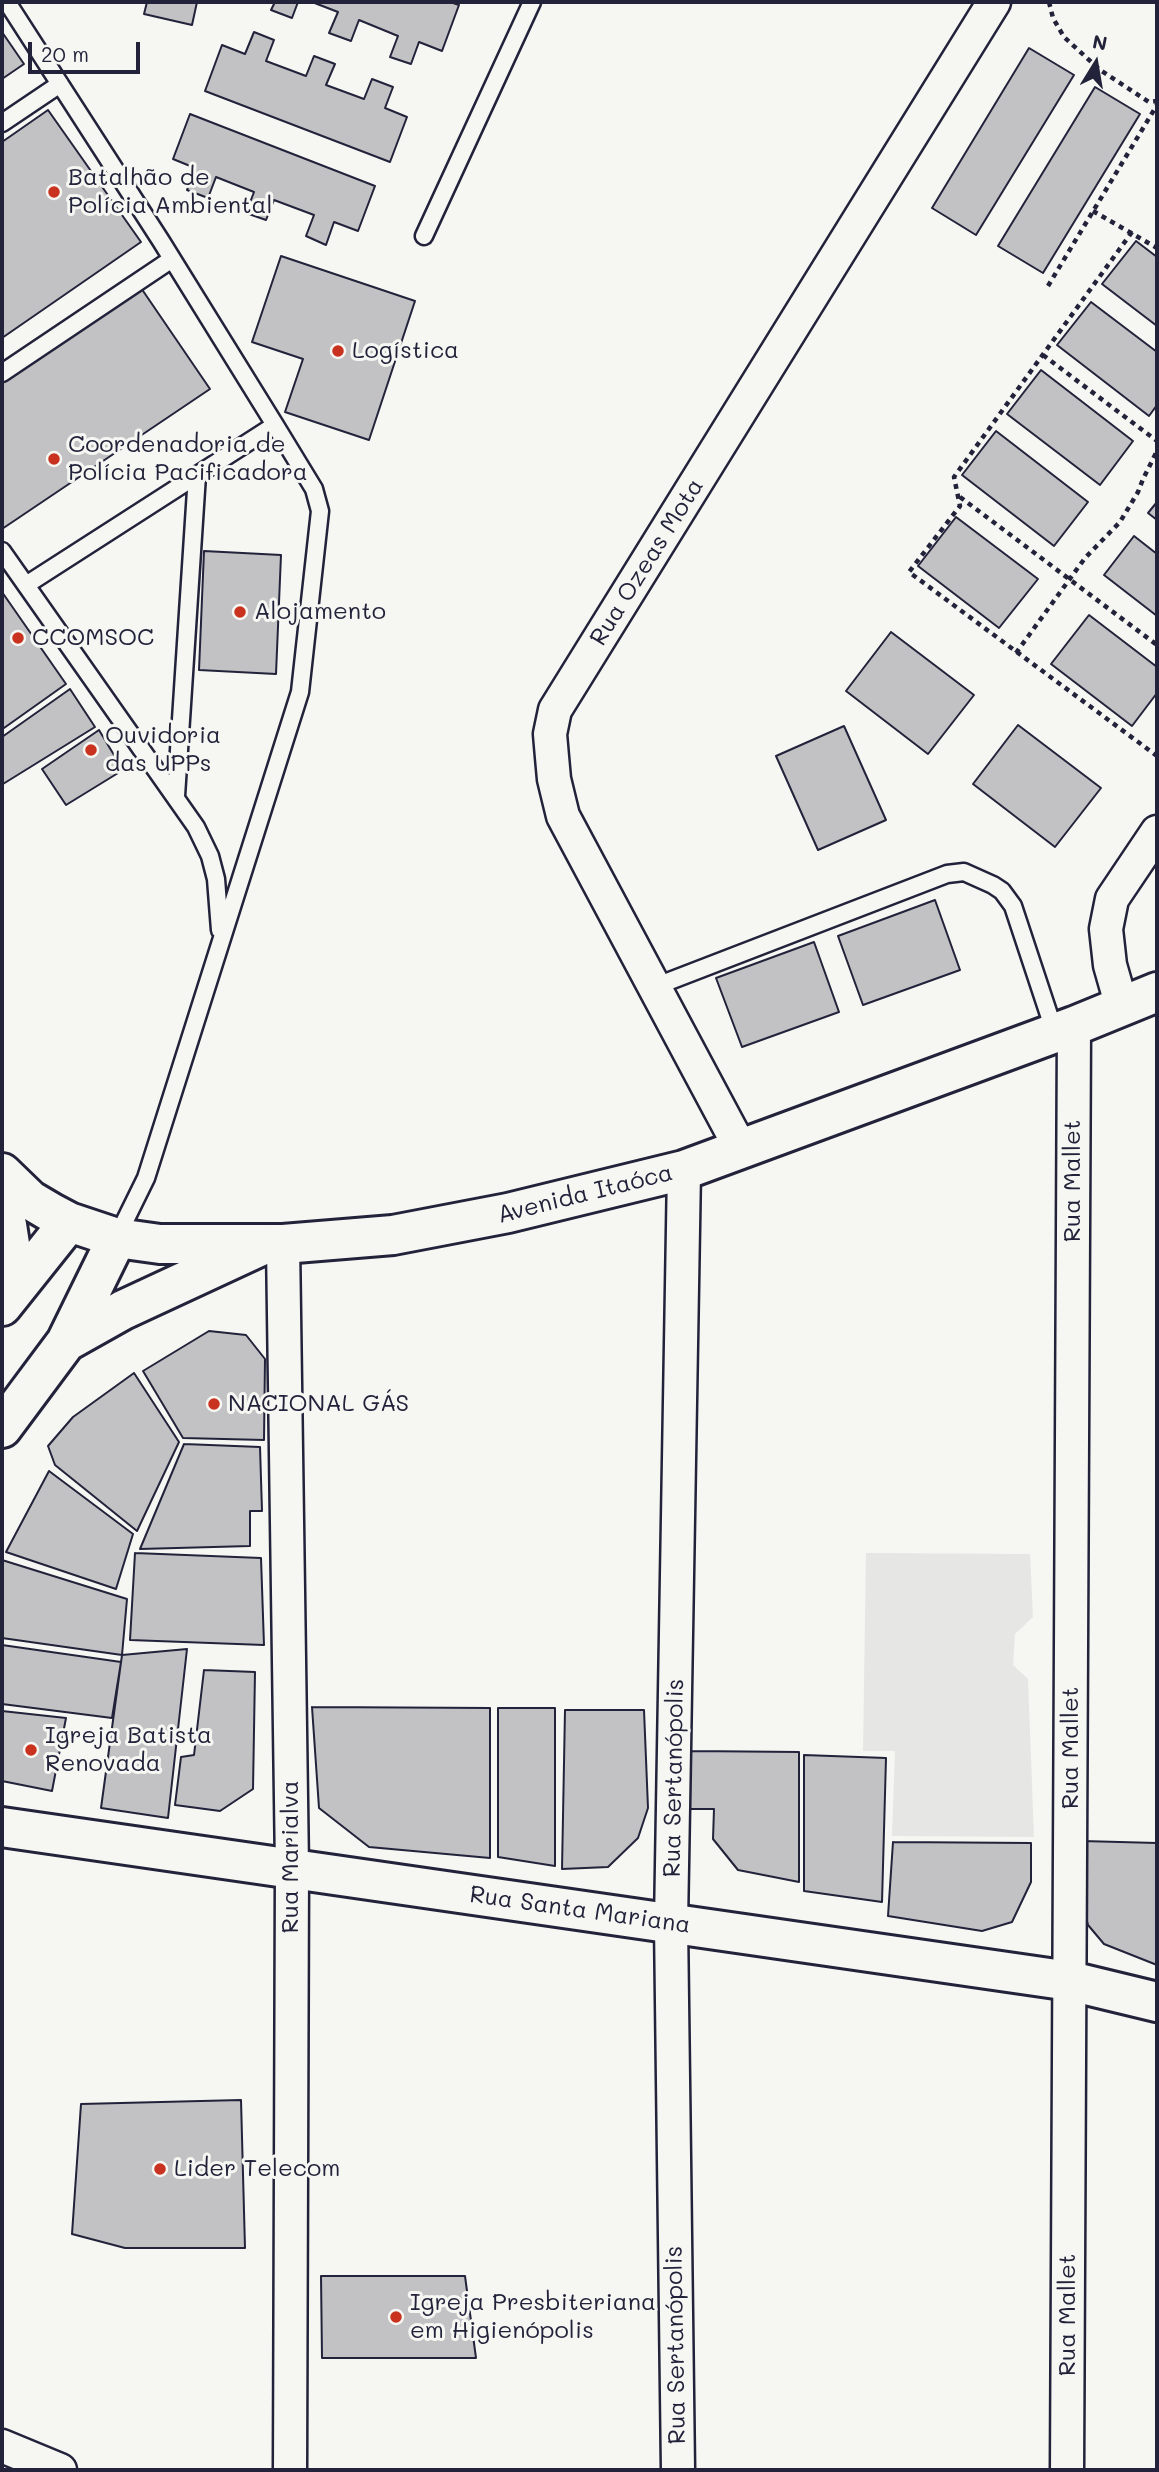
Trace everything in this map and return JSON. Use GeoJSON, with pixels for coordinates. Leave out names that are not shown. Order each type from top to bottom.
{"type":"FeatureCollection","features":[{"type":"Feature","properties":{"kind":"main road","name":"Avenida Itaóca"},"geometry":{"type":"LineString","coordinates":[[2,1173],[30,1200],[69,1222],[117,1238],[160,1244],[273,1245],[393,1235],[482,1218],[684,1170],[1065,1029],[1157,992]]}},
{"type":"Feature","properties":{"kind":"main road"},"geometry":{"type":"LineString","coordinates":[[2,1214],[7,1225],[11,1251],[2,1300]]}},
{"type":"Feature","properties":{"kind":"main road"},"geometry":{"type":"LineString","coordinates":[[2,1307],[69,1222]]}},
{"type":"Feature","properties":{"kind":"main road"},"geometry":{"type":"LineString","coordinates":[[2,1428],[66,1342],[117,1238]]}},
{"type":"Feature","properties":{"kind":"main road"},"geometry":{"type":"LineString","coordinates":[[66,1342],[122,1310],[273,1245]]}},
{"type":"Feature","properties":{"kind":"main road","name":"Rua Santa Mariana"},"geometry":{"type":"LineString","coordinates":[[2,1827],[1070,1981],[1157,2002]]}},
{"type":"Feature","properties":{"kind":"street","name":"Rua Ozeas Mota"},"geometry":{"type":"LineString","coordinates":[[741,1149],[563,816],[554,779],[550,734],[555,710],[994,2]]}},
{"type":"Feature","properties":{"kind":"street"},"geometry":{"type":"LineString","coordinates":[[1122,1006],[1110,965],[1106,929],[1112,899],[1157,832]]}},
{"type":"Feature","properties":{"kind":"street","name":"Rua Mallet"},"geometry":{"type":"LineString","coordinates":[[1065,1029],[1070,1981],[1067,2470]]}},
{"type":"Feature","properties":{"kind":"street","name":"Rua Sertanópolis"},"geometry":{"type":"LineString","coordinates":[[678,2470],[671,1923],[684,1170]]}},
{"type":"Feature","properties":{"kind":"street","name":"Rua Marialva"},"geometry":{"type":"LineString","coordinates":[[273,1245],[292,1868],[290,2470]]}},
{"type":"Feature","properties":{"kind":"street"},"geometry":{"type":"LineString","coordinates":[[2,2446],[60,2470]]}},
{"type":"Feature","properties":{"kind":"lane"},"geometry":{"type":"LineString","coordinates":[[7,2],[275,425],[314,489],[320,511],[300,692],[146,1178],[117,1238]]}},
{"type":"Feature","properties":{"kind":"lane"},"geometry":{"type":"LineString","coordinates":[[424,236],[532,2]]}},
{"type":"Feature","properties":{"kind":"lane"},"geometry":{"type":"LineString","coordinates":[[2,123],[60,83]]}},
{"type":"Feature","properties":{"kind":"lane"},"geometry":{"type":"LineString","coordinates":[[2,373],[172,259]]}},
{"type":"Feature","properties":{"kind":"lane"},"geometry":{"type":"LineString","coordinates":[[26,585],[275,425]]}},
{"type":"Feature","properties":{"kind":"lane"},"geometry":{"type":"LineString","coordinates":[[176,796],[197,475]]}},
{"type":"Feature","properties":{"kind":"lane"},"geometry":{"type":"LineString","coordinates":[[2,551],[196,827],[210,856],[221,940]]}},
{"type":"Feature","properties":{"kind":"lane"},"geometry":{"type":"LineString","coordinates":[[654,987],[947,874],[964,872],[1002,891],[1013,906],[1065,1029]]}},
{"type":"Feature","properties":{"kind":"path"},"geometry":{"type":"LineString","coordinates":[[1048,2],[1053,18],[1064,37],[1100,70],[1149,102],[1157,103],[1048,286]]}},
{"type":"Feature","properties":{"kind":"path"},"geometry":{"type":"LineString","coordinates":[[1093,211],[1157,248]]}},
{"type":"Feature","properties":{"kind":"path"},"geometry":{"type":"LineString","coordinates":[[1132,232],[954,477],[960,506],[908,572],[1157,756]]}},
{"type":"Feature","properties":{"kind":"path"},"geometry":{"type":"LineString","coordinates":[[1043,355],[1157,441]]}},
{"type":"Feature","properties":{"kind":"path"},"geometry":{"type":"LineString","coordinates":[[1016,653],[1085,558],[1120,522],[1157,452]]}},
{"type":"Feature","properties":{"kind":"path"},"geometry":{"type":"LineString","coordinates":[[960,497],[1157,645]]}},
{"type":"Feature","properties":{"kind":"shaded area"},"geometry":{"type":"Polygon","coordinates":[[[866,1553],[1030,1554],[1033,1617],[1015,1634],[1013,1665],[1028,1679],[1034,1837],[892,1836],[895,1751],[863,1751],[866,1553]]]}},
{"type":"Feature","properties":{"kind":"building"},"geometry":{"type":"Polygon","coordinates":[[[147,2],[197,2],[192,25],[144,14],[147,2]]]}},
{"type":"Feature","properties":{"kind":"building"},"geometry":{"type":"Polygon","coordinates":[[[275,2],[298,2],[292,18],[271,10],[275,2]]]}},
{"type":"Feature","properties":{"kind":"building"},"geometry":{"type":"Polygon","coordinates":[[[312,2],[450,2],[459,5],[442,51],[419,42],[411,64],[390,57],[398,36],[359,20],[351,41],[329,33],[338,12],[312,2]]]}},
{"type":"Feature","properties":{"kind":"building"},"geometry":{"type":"Polygon","coordinates":[[[2,32],[24,64],[2,79],[2,32]]]}},
{"type":"Feature","properties":{"kind":"building"},"geometry":{"type":"Polygon","coordinates":[[[254,32],[274,40],[266,61],[306,76],[314,56],[335,64],[326,85],[364,99],[372,79],[393,87],[385,108],[407,117],[390,162],[205,91],[222,45],[245,54],[254,32]]]}},
{"type":"Feature","properties":{"kind":"building"},"geometry":{"type":"Polygon","coordinates":[[[1029,48],[1074,75],[976,235],[932,208],[1029,48]]]}},
{"type":"Feature","properties":{"kind":"building"},"geometry":{"type":"Polygon","coordinates":[[[1095,87],[1140,114],[1043,273],[998,246],[1095,87]]]}},
{"type":"Feature","properties":{"kind":"building","name":"Batalhão de Polícia Ambiental"},"geometry":{"type":"Polygon","coordinates":[[[48,110],[141,242],[2,338],[2,142],[48,110]]]}},
{"type":"Feature","properties":{"kind":"building"},"geometry":{"type":"Polygon","coordinates":[[[190,114],[375,186],[358,231],[334,222],[326,245],[306,236],[314,215],[274,200],[266,220],[246,213],[254,192],[216,177],[208,198],[187,190],[195,168],[173,159],[190,114]]]}},
{"type":"Feature","properties":{"kind":"building"},"geometry":{"type":"Polygon","coordinates":[[[1136,241],[1157,257],[1157,326],[1102,284],[1136,241]]]}},
{"type":"Feature","properties":{"kind":"building","name":"Logística"},"geometry":{"type":"Polygon","coordinates":[[[281,256],[415,301],[369,440],[285,412],[303,359],[252,342],[281,256]]]}},
{"type":"Feature","properties":{"kind":"building","name":"Coordenadoria de Polícia Pacificadora"},"geometry":{"type":"Polygon","coordinates":[[[139,285],[210,389],[2,529],[2,377],[139,285]]]}},
{"type":"Feature","properties":{"kind":"building"},"geometry":{"type":"Polygon","coordinates":[[[1091,302],[1157,352],[1157,405],[1149,416],[1057,345],[1091,302]]]}},
{"type":"Feature","properties":{"kind":"building"},"geometry":{"type":"Polygon","coordinates":[[[1041,370],[1133,441],[1100,485],[1007,414],[1041,370]]]}},
{"type":"Feature","properties":{"kind":"building"},"geometry":{"type":"Polygon","coordinates":[[[996,431],[1088,502],[1054,546],[962,475],[996,431]]]}},
{"type":"Feature","properties":{"kind":"building"},"geometry":{"type":"Polygon","coordinates":[[[1157,502],[1157,520],[1148,513],[1157,502]]]}},
{"type":"Feature","properties":{"kind":"building"},"geometry":{"type":"Polygon","coordinates":[[[956,517],[1038,579],[999,628],[918,566],[956,517]]]}},
{"type":"Feature","properties":{"kind":"building"},"geometry":{"type":"Polygon","coordinates":[[[1134,536],[1157,554],[1157,616],[1104,575],[1134,536]]]}},
{"type":"Feature","properties":{"kind":"building","name":"Alojamento"},"geometry":{"type":"Polygon","coordinates":[[[204,551],[281,555],[276,674],[199,670],[204,551]]]}},
{"type":"Feature","properties":{"kind":"building","name":"CCOMSOC"},"geometry":{"type":"Polygon","coordinates":[[[2,592],[66,684],[4,728],[2,725],[2,592]]]}},
{"type":"Feature","properties":{"kind":"building"},"geometry":{"type":"Polygon","coordinates":[[[1089,615],[1157,667],[1157,693],[1132,726],[1051,664],[1089,615]]]}},
{"type":"Feature","properties":{"kind":"building"},"geometry":{"type":"Polygon","coordinates":[[[891,632],[974,695],[928,754],[846,691],[891,632]]]}},
{"type":"Feature","properties":{"kind":"building"},"geometry":{"type":"Polygon","coordinates":[[[70,689],[95,727],[3,784],[2,737],[70,689]]]}},
{"type":"Feature","properties":{"kind":"building"},"geometry":{"type":"Polygon","coordinates":[[[1018,725],[1101,788],[1055,847],[973,784],[1018,725]]]}},
{"type":"Feature","properties":{"kind":"building"},"geometry":{"type":"Polygon","coordinates":[[[844,726],[886,820],[818,850],[776,756],[844,726]]]}},
{"type":"Feature","properties":{"kind":"building","name":"Ouvidoria das UPPs"},"geometry":{"type":"Polygon","coordinates":[[[99,730],[123,770],[66,805],[42,769],[99,730]]]}},
{"type":"Feature","properties":{"kind":"building"},"geometry":{"type":"Polygon","coordinates":[[[935,900],[960,970],[863,1005],[838,936],[935,900]]]}},
{"type":"Feature","properties":{"kind":"building"},"geometry":{"type":"Polygon","coordinates":[[[814,942],[839,1012],[742,1047],[716,978],[814,942]]]}},
{"type":"Feature","properties":{"kind":"building","name":"NACIONAL GÁS"},"geometry":{"type":"Polygon","coordinates":[[[209,1331],[246,1335],[265,1359],[264,1440],[183,1438],[143,1371],[209,1331]]]}},
{"type":"Feature","properties":{"kind":"building"},"geometry":{"type":"Polygon","coordinates":[[[134,1373],[179,1442],[137,1531],[55,1465],[48,1446],[73,1417],[134,1373]]]}},
{"type":"Feature","properties":{"kind":"building"},"geometry":{"type":"Polygon","coordinates":[[[184,1444],[260,1447],[262,1511],[250,1511],[250,1546],[140,1549],[184,1444]]]}},
{"type":"Feature","properties":{"kind":"building"},"geometry":{"type":"Polygon","coordinates":[[[49,1471],[133,1534],[116,1589],[6,1552],[49,1471]]]}},
{"type":"Feature","properties":{"kind":"building"},"geometry":{"type":"Polygon","coordinates":[[[135,1553],[261,1558],[264,1645],[130,1640],[135,1553]]]}},
{"type":"Feature","properties":{"kind":"building"},"geometry":{"type":"Polygon","coordinates":[[[2,1560],[127,1599],[122,1655],[2,1638],[2,1560]]]}},
{"type":"Feature","properties":{"kind":"building"},"geometry":{"type":"Polygon","coordinates":[[[2,1645],[121,1662],[112,1718],[2,1704],[2,1645]]]}},
{"type":"Feature","properties":{"kind":"building"},"geometry":{"type":"Polygon","coordinates":[[[187,1649],[168,1818],[101,1808],[122,1655],[187,1649]]]}},
{"type":"Feature","properties":{"kind":"building"},"geometry":{"type":"Polygon","coordinates":[[[204,1670],[255,1672],[253,1789],[220,1811],[175,1805],[181,1757],[194,1755],[204,1670]]]}},
{"type":"Feature","properties":{"kind":"building"},"geometry":{"type":"Polygon","coordinates":[[[312,1707],[490,1708],[490,1858],[369,1847],[319,1808],[312,1707]]]}},
{"type":"Feature","properties":{"kind":"building"},"geometry":{"type":"Polygon","coordinates":[[[498,1708],[555,1708],[555,1866],[498,1857],[498,1708]]]}},
{"type":"Feature","properties":{"kind":"building"},"geometry":{"type":"Polygon","coordinates":[[[565,1710],[644,1710],[648,1808],[638,1838],[608,1867],[562,1869],[565,1710]]]}},
{"type":"Feature","properties":{"kind":"building","name":"Igreja Batista Renovada"},"geometry":{"type":"Polygon","coordinates":[[[2,1711],[66,1718],[52,1791],[2,1781],[2,1711]]]}},
{"type":"Feature","properties":{"kind":"building"},"geometry":{"type":"Polygon","coordinates":[[[691,1751],[799,1752],[799,1882],[738,1870],[713,1839],[714,1809],[683,1809],[691,1751]]]}},
{"type":"Feature","properties":{"kind":"building"},"geometry":{"type":"Polygon","coordinates":[[[804,1755],[886,1758],[882,1902],[804,1891],[804,1755]]]}},
{"type":"Feature","properties":{"kind":"building"},"geometry":{"type":"Polygon","coordinates":[[[1082,1841],[1157,1843],[1157,1965],[1104,1944],[1088,1925],[1081,1898],[1082,1841]]]}},
{"type":"Feature","properties":{"kind":"building"},"geometry":{"type":"Polygon","coordinates":[[[893,1842],[1031,1843],[1031,1882],[1012,1922],[982,1931],[888,1916],[893,1842]]]}},
{"type":"Feature","properties":{"kind":"building","name":"Lider Telecom"},"geometry":{"type":"Polygon","coordinates":[[[241,2100],[245,2248],[125,2248],[72,2234],[81,2104],[241,2100]]]}},
{"type":"Feature","properties":{"kind":"building","name":"Igreja Presbiteriana em Higienópolis"},"geometry":{"type":"Polygon","coordinates":[[[321,2276],[465,2276],[476,2358],[322,2358],[321,2276]]]}},
{"type":"Feature","properties":{"kind":"place","name":"Batalhão de Polícia Ambiental"},"geometry":{"type":"Point","coordinates":[54,192]}},
{"type":"Feature","properties":{"kind":"place","name":"Logística"},"geometry":{"type":"Point","coordinates":[338,351]}},
{"type":"Feature","properties":{"kind":"place","name":"Coordenadoria de Polícia Pacificadora"},"geometry":{"type":"Point","coordinates":[54,459]}},
{"type":"Feature","properties":{"kind":"place","name":"Alojamento"},"geometry":{"type":"Point","coordinates":[240,612]}},
{"type":"Feature","properties":{"kind":"place","name":"CCOMSOC"},"geometry":{"type":"Point","coordinates":[18,638]}},
{"type":"Feature","properties":{"kind":"place","name":"Ouvidoria das UPPs"},"geometry":{"type":"Point","coordinates":[91,750]}},
{"type":"Feature","properties":{"kind":"place","name":"NACIONAL GÁS"},"geometry":{"type":"Point","coordinates":[214,1404]}},
{"type":"Feature","properties":{"kind":"place","name":"Igreja Batista Renovada"},"geometry":{"type":"Point","coordinates":[31,1750]}},
{"type":"Feature","properties":{"kind":"place","name":"Lider Telecom"},"geometry":{"type":"Point","coordinates":[160,2169]}},
{"type":"Feature","properties":{"kind":"place","name":"Igreja Presbiteriana em Higienópolis"},"geometry":{"type":"Point","coordinates":[396,2317]}}]}
